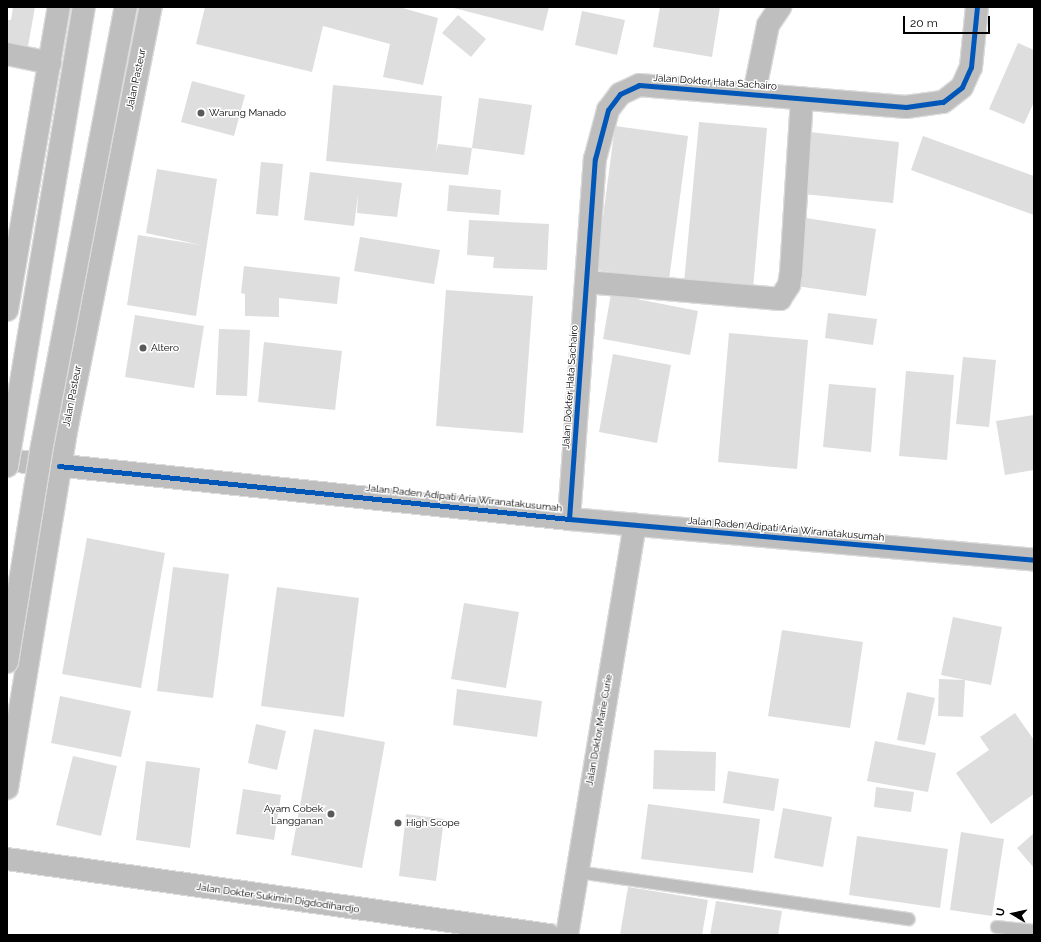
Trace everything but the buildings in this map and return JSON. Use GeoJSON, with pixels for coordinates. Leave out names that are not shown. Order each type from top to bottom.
{"type":"FeatureCollection","features":[{"type":"Feature","properties":{"kind":"main road"},"geometry":{"type":"LineString","coordinates":[[7,310],[60,7]]}},
{"type":"Feature","properties":{"kind":"main road"},"geometry":{"type":"LineString","coordinates":[[7,466],[84,7]]}},
{"type":"Feature","properties":{"kind":"main road"},"geometry":{"type":"LineString","coordinates":[[7,662],[42,446],[126,7]]}},
{"type":"Feature","properties":{"kind":"main road","name":"Jalan Pasteur"},"geometry":{"type":"LineString","coordinates":[[7,788],[59,466],[151,7]]}},
{"type":"Feature","properties":{"kind":"main road","name":"Jalan Dokter Hata Sachairo"},"geometry":{"type":"LineString","coordinates":[[754,94],[768,25],[780,7]]}},
{"type":"Feature","properties":{"kind":"main road","name":"Jalan Dokter Hata Sachairo"},"geometry":{"type":"LineString","coordinates":[[569,519],[586,282],[600,132],[608,110],[620,94],[639,86],[906,107],[943,102],[962,87],[971,67],[977,7]]}},
{"type":"Feature","properties":{"kind":"main road"},"geometry":{"type":"LineString","coordinates":[[13,55],[50,63]]}},
{"type":"Feature","properties":{"kind":"main road"},"geometry":{"type":"LineString","coordinates":[[586,282],[780,300],[789,285],[791,273],[802,98]]}},
{"type":"Feature","properties":{"kind":"main road","name":"Jalan Raden Adipati Aria Wiranatakusumah"},"geometry":{"type":"LineString","coordinates":[[7,460],[569,519],[1034,560]]}},
{"type":"Feature","properties":{"kind":"main road","name":"Jalan Doktor Marie Curie"},"geometry":{"type":"LineString","coordinates":[[567,935],[635,525]]}},
{"type":"Feature","properties":{"kind":"main road","name":"Jalan Dokter Sukimin Digdodihardjo"},"geometry":{"type":"LineString","coordinates":[[7,859],[549,935]]}},
{"type":"Feature","properties":{"kind":"lane"},"geometry":{"type":"LineString","coordinates":[[577,872],[909,919]]}},
{"type":"Feature","properties":{"kind":"lane"},"geometry":{"type":"LineString","coordinates":[[997,927],[1034,931]]}},
{"type":"Feature","properties":{"kind":"cycle path"},"geometry":{"type":"LineString","coordinates":[[569,519],[595,159],[608,110],[620,94],[639,85],[906,107],[943,102],[962,87],[971,67],[977,7]]}},
{"type":"Feature","properties":{"kind":"cycle path"},"geometry":{"type":"LineString","coordinates":[[59,466],[569,519],[1034,560]]}},
{"type":"Feature","properties":{"kind":"place","name":"Warung Manado"},"geometry":{"type":"Point","coordinates":[201,113]}},
{"type":"Feature","properties":{"kind":"place","name":"Altero"},"geometry":{"type":"Point","coordinates":[143,348]}},
{"type":"Feature","properties":{"kind":"place","name":"Ayam Cobek Langganan"},"geometry":{"type":"Point","coordinates":[331,814]}},
{"type":"Feature","properties":{"kind":"place","name":"High Scope"},"geometry":{"type":"Point","coordinates":[398,823]}}]}
